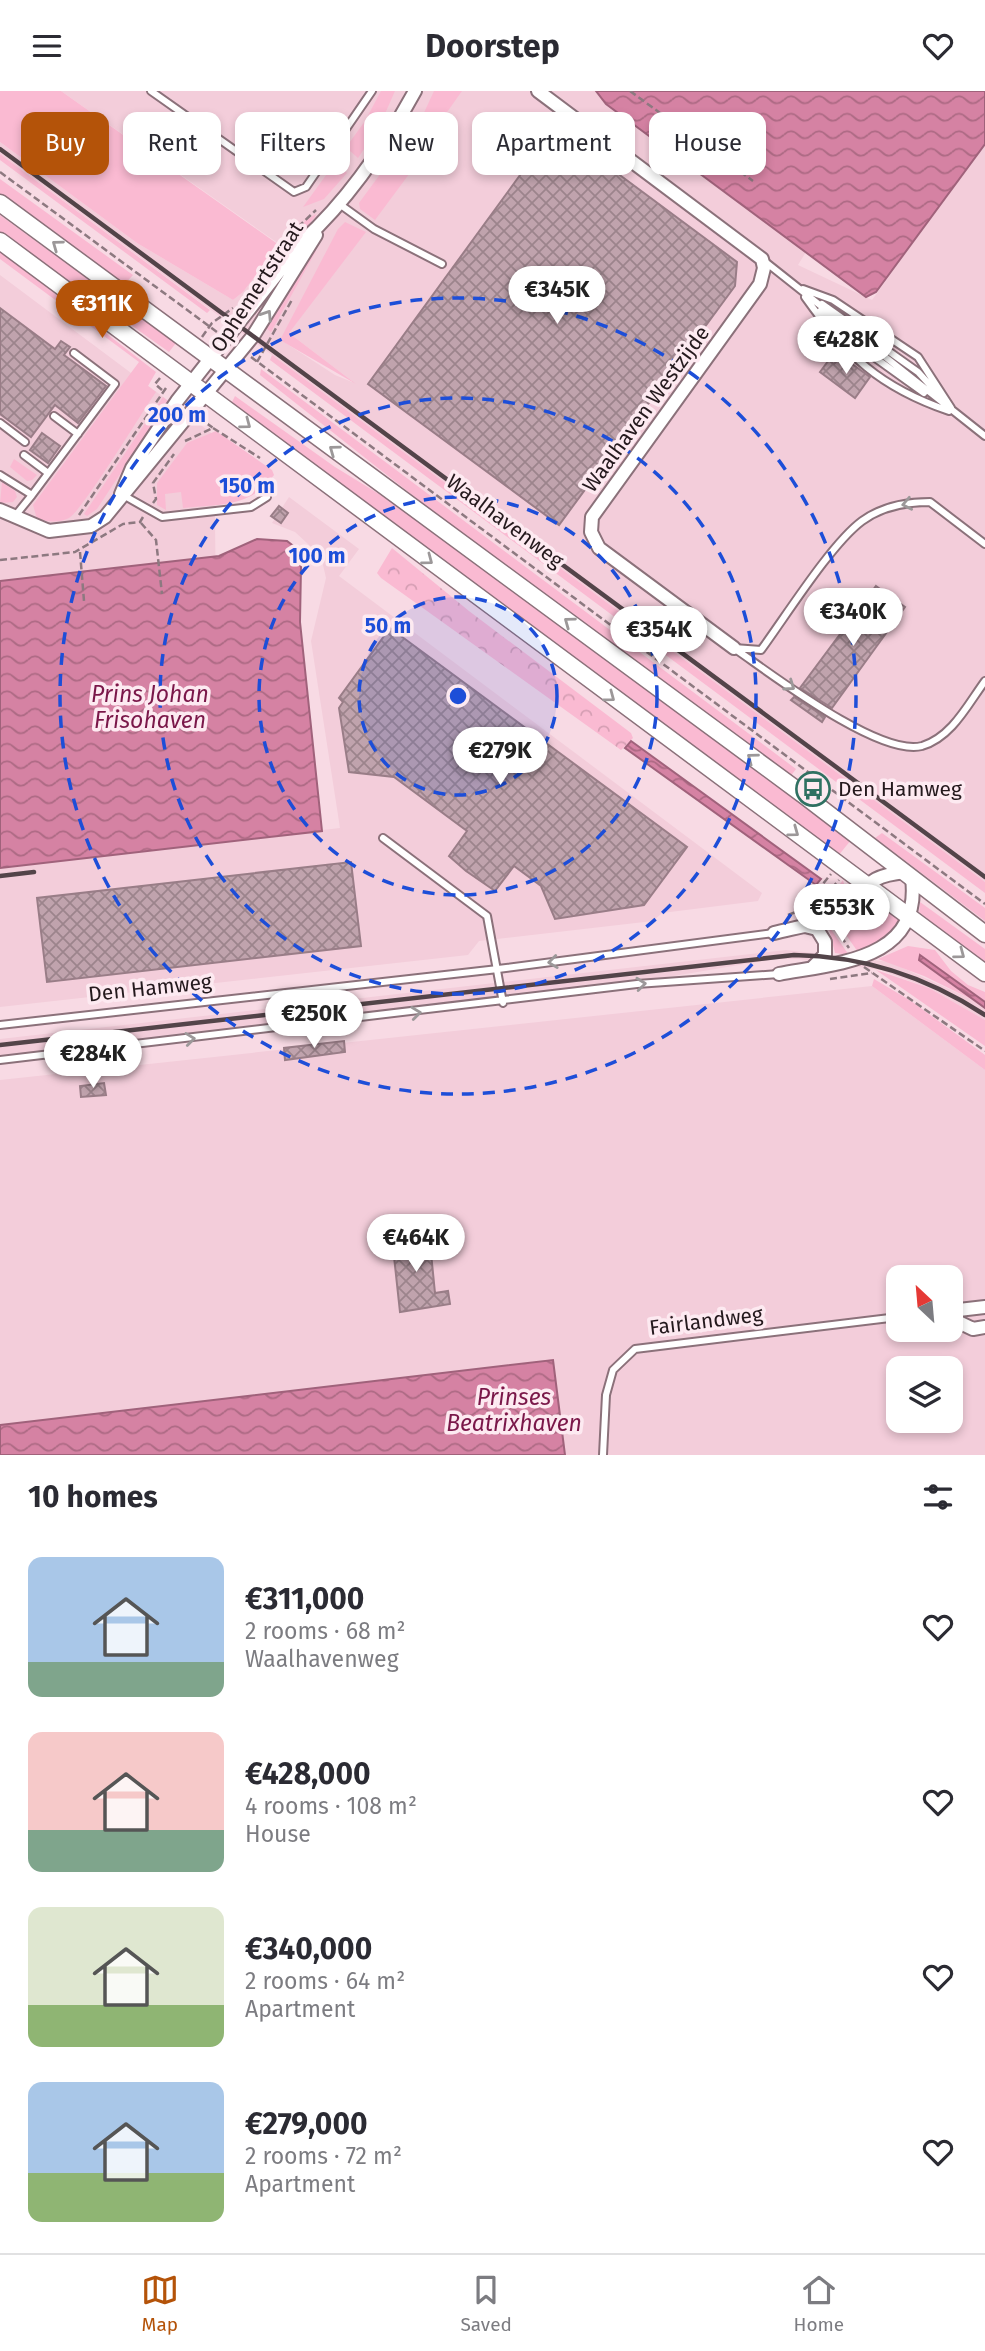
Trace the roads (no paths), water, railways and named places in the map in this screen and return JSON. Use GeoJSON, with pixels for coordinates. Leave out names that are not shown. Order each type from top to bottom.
{"type":"FeatureCollection","features":[{"type":"Feature","properties":{"kind":"street","name":"Ophemertstraat"},"geometry":{"type":"LineString","coordinates":[[121,494],[164,448],[242,350],[297,269],[321,225],[376,158],[415,91]]}},
{"type":"Feature","properties":{"kind":"street"},"geometry":{"type":"LineString","coordinates":[[538,91],[762,259]]}},
{"type":"Feature","properties":{"kind":"street","name":"Waalhavenweg"},"geometry":{"type":"LineString","coordinates":[[0,203],[985,934]]}},
{"type":"Feature","properties":{"kind":"street","name":"Ophemertstraat"},"geometry":{"type":"LineString","coordinates":[[121,494],[132,467],[192,383],[303,241],[321,225]]}},
{"type":"Feature","properties":{"kind":"street"},"geometry":{"type":"LineString","coordinates":[[0,241],[985,973]]}},
{"type":"Feature","properties":{"kind":"street","name":"Waalhaven Westzijde"},"geometry":{"type":"LineString","coordinates":[[734,648],[599,548],[591,532],[592,517],[760,284],[763,277],[762,259]]}},
{"type":"Feature","properties":{"kind":"street"},"geometry":{"type":"LineString","coordinates":[[0,510],[49,531],[70,529],[102,520],[121,494]]}},
{"type":"Feature","properties":{"kind":"street","name":"Den Hamweg"},"geometry":{"type":"LineString","coordinates":[[774,933],[829,919],[845,910],[866,885],[884,875],[909,875]]}},
{"type":"Feature","properties":{"kind":"street"},"geometry":{"type":"LineString","coordinates":[[895,937],[909,918],[909,875]]}},
{"type":"Feature","properties":{"kind":"street"},"geometry":{"type":"LineString","coordinates":[[799,970],[819,963],[826,950],[821,933],[805,926]]}},
{"type":"Feature","properties":{"kind":"street"},"geometry":{"type":"LineString","coordinates":[[779,974],[858,959],[895,937],[915,933],[935,936]]}},
{"type":"Feature","properties":{"kind":"street"},"geometry":{"type":"LineString","coordinates":[[963,1310],[985,1307]]}},
{"type":"Feature","properties":{"kind":"street"},"geometry":{"type":"LineString","coordinates":[[963,1324],[973,1329],[985,1327]]}},
{"type":"Feature","properties":{"kind":"lane"},"geometry":{"type":"LineString","coordinates":[[151,91],[294,192],[306,187],[372,91]]}},
{"type":"Feature","properties":{"kind":"lane"},"geometry":{"type":"LineString","coordinates":[[338,203],[374,229],[442,264]]}},
{"type":"Feature","properties":{"kind":"lane"},"geometry":{"type":"LineString","coordinates":[[762,259],[985,436]]}},
{"type":"Feature","properties":{"kind":"lane"},"geometry":{"type":"LineString","coordinates":[[797,287],[833,300],[918,357],[954,412]]}},
{"type":"Feature","properties":{"kind":"lane"},"geometry":{"type":"LineString","coordinates":[[797,287],[844,349],[906,395],[954,412]]}},
{"type":"Feature","properties":{"kind":"lane"},"geometry":{"type":"LineString","coordinates":[[15,516],[115,384],[74,353]]}},
{"type":"Feature","properties":{"kind":"lane"},"geometry":{"type":"LineString","coordinates":[[54,416],[78,433]]}},
{"type":"Feature","properties":{"kind":"lane"},"geometry":{"type":"LineString","coordinates":[[0,423],[24,442]]}},
{"type":"Feature","properties":{"kind":"lane"},"geometry":{"type":"LineString","coordinates":[[24,455],[48,473]]}},
{"type":"Feature","properties":{"kind":"lane"},"geometry":{"type":"LineString","coordinates":[[0,475],[32,495]]}},
{"type":"Feature","properties":{"kind":"lane"},"geometry":{"type":"LineString","coordinates":[[121,494],[163,517],[251,507],[267,497]]}},
{"type":"Feature","properties":{"kind":"lane"},"geometry":{"type":"LineString","coordinates":[[734,648],[761,650],[838,547],[860,522],[876,513],[906,504],[930,502],[985,544]]}},
{"type":"Feature","properties":{"kind":"lane"},"geometry":{"type":"LineString","coordinates":[[734,648],[832,716],[903,748],[922,746],[950,729],[985,681]]}},
{"type":"Feature","properties":{"kind":"lane"},"geometry":{"type":"LineString","coordinates":[[383,838],[482,911],[489,924],[503,1003]]}},
{"type":"Feature","properties":{"kind":"lane","name":"Den Hamweg"},"geometry":{"type":"LineString","coordinates":[[0,1025],[498,969],[774,933]]}},
{"type":"Feature","properties":{"kind":"lane"},"geometry":{"type":"LineString","coordinates":[[0,1060],[503,1003],[638,984],[779,974]]}},
{"type":"Feature","properties":{"kind":"lane","name":"Fairlandweg"},"geometry":{"type":"LineString","coordinates":[[603,1455],[606,1395],[613,1370],[635,1349],[886,1318]]}},
{"type":"Feature","properties":{"kind":"water"},"geometry":{"type":"Polygon","coordinates":[[[596,91],[985,91],[985,144],[876,292],[866,297],[702,175],[766,175],[766,112],[649,112],[649,136],[635,126],[635,112],[617,112],[596,91]]]}},
{"type":"Feature","properties":{"kind":"water","name":"Prins Johan Frisohaven"},"geometry":{"type":"Polygon","coordinates":[[[257,539],[287,541],[296,548],[294,551],[301,567],[300,622],[322,831],[0,868],[0,581],[219,556],[257,539]]]}},
{"type":"Feature","properties":{"kind":"water"},"geometry":{"type":"Polygon","coordinates":[[[631,741],[821,879],[816,885],[625,748],[631,741]]]}},
{"type":"Feature","properties":{"kind":"water"},"geometry":{"type":"Polygon","coordinates":[[[920,955],[985,1002],[985,1008],[919,960],[920,955]]]}},
{"type":"Feature","properties":{"kind":"water","name":"Prinses Beatrixhaven"},"geometry":{"type":"Polygon","coordinates":[[[553,1360],[565,1455],[0,1455],[0,1425],[553,1360]]]}},
{"type":"Feature","properties":{"kind":"railway"},"geometry":{"type":"LineString","coordinates":[[0,149],[985,877]]}},
{"type":"Feature","properties":{"kind":"railway"},"geometry":{"type":"LineString","coordinates":[[0,876],[34,872]]}},
{"type":"Feature","properties":{"kind":"railway"},"geometry":{"type":"LineString","coordinates":[[0,1045],[794,955],[845,959],[894,971],[941,990],[985,1015]]}},
{"type":"Feature","properties":{"kind":"place","name":"Den Hamweg"},"geometry":{"type":"Point","coordinates":[813,789]}}]}
